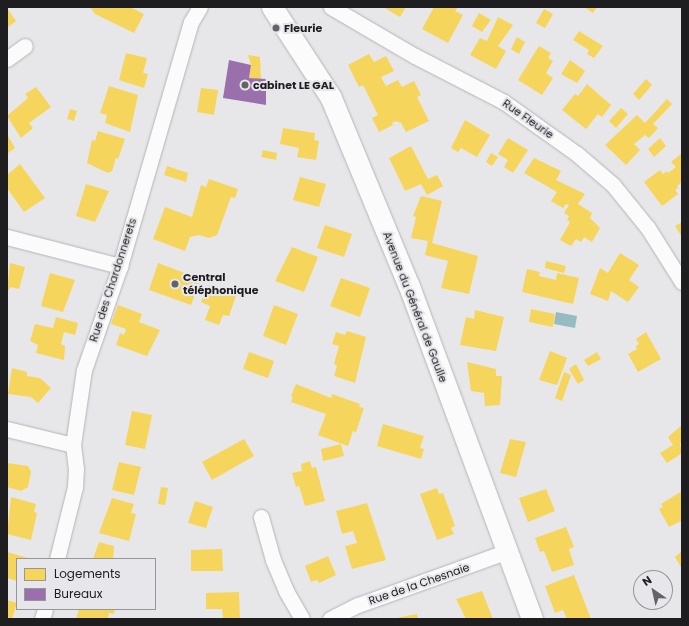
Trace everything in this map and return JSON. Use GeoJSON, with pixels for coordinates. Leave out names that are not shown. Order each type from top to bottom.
{"type":"FeatureCollection","features":[{"type":"Feature","properties":{"kind":"street","name":"Rue des Chardonnerets"},"geometry":{"type":"LineString","coordinates":[[57,558],[75,487],[76,469],[73,445],[84,370],[120,266],[191,22],[200,7]]}},
{"type":"Feature","properties":{"kind":"street","name":"Avenue du Général de Gaulle"},"geometry":{"type":"LineString","coordinates":[[272,7],[331,98],[409,286],[532,619]]}},
{"type":"Feature","properties":{"kind":"street","name":"Rue Fleurie"},"geometry":{"type":"LineString","coordinates":[[331,7],[415,56],[504,102],[577,154],[613,185],[648,228],[682,282]]}},
{"type":"Feature","properties":{"kind":"street"},"geometry":{"type":"LineString","coordinates":[[7,59],[25,46]]}},
{"type":"Feature","properties":{"kind":"street"},"geometry":{"type":"LineString","coordinates":[[7,237],[120,266]]}},
{"type":"Feature","properties":{"kind":"street"},"geometry":{"type":"LineString","coordinates":[[7,429],[73,445]]}},
{"type":"Feature","properties":{"kind":"street"},"geometry":{"type":"LineString","coordinates":[[261,517],[273,560],[286,591],[302,619]]}},
{"type":"Feature","properties":{"kind":"street","name":"Rue de la Chesnaie"},"geometry":{"type":"LineString","coordinates":[[330,619],[358,605],[508,551]]}},
{"type":"Feature","properties":{"kind":"water"},"geometry":{"type":"Polygon","coordinates":[[[556,312],[577,316],[575,328],[554,324],[556,312]]]}},
{"type":"Feature","properties":{"kind":"building: Logements"},"geometry":{"type":"Polygon","coordinates":[[[90,7],[130,7],[144,14],[134,33],[95,14],[90,7]]]}},
{"type":"Feature","properties":{"kind":"building: Logements"},"geometry":{"type":"Polygon","coordinates":[[[383,7],[406,7],[400,17],[383,7]]]}},
{"type":"Feature","properties":{"kind":"building: Logements"},"geometry":{"type":"Polygon","coordinates":[[[434,7],[458,7],[455,11],[463,15],[448,43],[422,29],[434,7]]]}},
{"type":"Feature","properties":{"kind":"building: Logements"},"geometry":{"type":"Polygon","coordinates":[[[584,7],[597,7],[593,13],[584,7]]]}},
{"type":"Feature","properties":{"kind":"building: Logements"},"geometry":{"type":"Polygon","coordinates":[[[7,8],[16,21],[7,28],[7,8]]]}},
{"type":"Feature","properties":{"kind":"building: Logements"},"geometry":{"type":"Polygon","coordinates":[[[544,9],[553,14],[545,28],[536,23],[544,9]]]}},
{"type":"Feature","properties":{"kind":"building: Logements"},"geometry":{"type":"Polygon","coordinates":[[[479,13],[491,20],[482,32],[472,26],[479,13]]]}},
{"type":"Feature","properties":{"kind":"building: Logements"},"geometry":{"type":"Polygon","coordinates":[[[498,17],[513,25],[498,46],[506,51],[496,69],[470,55],[480,38],[487,41],[498,17]]]}},
{"type":"Feature","properties":{"kind":"building: Logements"},"geometry":{"type":"Polygon","coordinates":[[[579,31],[603,46],[594,58],[587,54],[589,50],[573,40],[579,31]]]}},
{"type":"Feature","properties":{"kind":"building: Logements"},"geometry":{"type":"Polygon","coordinates":[[[517,37],[525,42],[519,54],[511,49],[517,37]]]}},
{"type":"Feature","properties":{"kind":"building: Logements"},"geometry":{"type":"Polygon","coordinates":[[[539,46],[551,53],[548,58],[553,61],[546,73],[553,78],[542,95],[518,80],[539,46]]]}},
{"type":"Feature","properties":{"kind":"building: Logements"},"geometry":{"type":"Polygon","coordinates":[[[126,53],[147,58],[143,73],[148,74],[144,88],[119,80],[126,53]]]}},
{"type":"Feature","properties":{"kind":"building: Logements"},"geometry":{"type":"Polygon","coordinates":[[[369,54],[374,62],[386,56],[394,71],[381,77],[386,86],[398,80],[402,87],[414,81],[421,95],[417,97],[429,121],[406,132],[401,123],[396,121],[392,123],[393,125],[379,132],[372,118],[378,115],[363,85],[359,87],[348,65],[369,54]]]}},
{"type":"Feature","properties":{"kind":"building: Logements"},"geometry":{"type":"Polygon","coordinates":[[[248,55],[260,57],[261,79],[249,78],[251,65],[248,55]]]}},
{"type":"Feature","properties":{"kind":"building: Logements"},"geometry":{"type":"Polygon","coordinates":[[[570,60],[585,71],[577,83],[561,74],[570,60]]]}},
{"type":"Feature","properties":{"kind":"building: Logements"},"geometry":{"type":"Polygon","coordinates":[[[646,79],[652,85],[639,100],[633,94],[646,79]]]}},
{"type":"Feature","properties":{"kind":"building: Logements"},"geometry":{"type":"Polygon","coordinates":[[[587,84],[611,105],[602,117],[598,114],[586,129],[562,110],[575,94],[578,96],[587,84]]]}},
{"type":"Feature","properties":{"kind":"building: Logements"},"geometry":{"type":"Polygon","coordinates":[[[109,86],[138,95],[130,132],[105,123],[107,115],[100,113],[109,86]]]}},
{"type":"Feature","properties":{"kind":"building: Logements"},"geometry":{"type":"Polygon","coordinates":[[[36,87],[51,107],[29,123],[33,128],[21,138],[7,116],[28,98],[25,94],[36,87]]]}},
{"type":"Feature","properties":{"kind":"building: Logements"},"geometry":{"type":"Polygon","coordinates":[[[201,88],[218,90],[214,115],[197,112],[201,88]]]}},
{"type":"Feature","properties":{"kind":"building: Logements"},"geometry":{"type":"Polygon","coordinates":[[[667,99],[672,104],[653,124],[658,128],[649,138],[645,135],[634,144],[640,150],[626,165],[605,145],[637,115],[645,123],[667,99]]]}},
{"type":"Feature","properties":{"kind":"building: Logements"},"geometry":{"type":"Polygon","coordinates":[[[621,108],[628,114],[616,128],[609,121],[621,108]]]}},
{"type":"Feature","properties":{"kind":"building: Logements"},"geometry":{"type":"Polygon","coordinates":[[[70,109],[77,111],[74,121],[67,119],[70,109]]]}},
{"type":"Feature","properties":{"kind":"building: Logements"},"geometry":{"type":"Polygon","coordinates":[[[465,120],[490,135],[477,157],[461,148],[458,152],[451,148],[465,120]]]}},
{"type":"Feature","properties":{"kind":"building: Logements"},"geometry":{"type":"Polygon","coordinates":[[[283,128],[315,133],[314,140],[319,141],[316,160],[297,157],[299,148],[280,144],[283,128]]]}},
{"type":"Feature","properties":{"kind":"building: Logements"},"geometry":{"type":"Polygon","coordinates":[[[98,131],[125,139],[112,171],[108,173],[87,163],[92,140],[95,141],[98,131]]]}},
{"type":"Feature","properties":{"kind":"building: Logements"},"geometry":{"type":"Polygon","coordinates":[[[7,134],[15,148],[7,154],[7,134]]]}},
{"type":"Feature","properties":{"kind":"building: Logements"},"geometry":{"type":"Polygon","coordinates":[[[508,138],[528,150],[513,173],[504,167],[508,160],[498,154],[508,138]]]}},
{"type":"Feature","properties":{"kind":"building: Logements"},"geometry":{"type":"Polygon","coordinates":[[[660,138],[666,146],[654,157],[648,149],[660,138]]]}},
{"type":"Feature","properties":{"kind":"building: Logements"},"geometry":{"type":"Polygon","coordinates":[[[411,146],[428,179],[437,175],[443,186],[427,195],[421,184],[405,191],[389,158],[411,146]]]}},
{"type":"Feature","properties":{"kind":"building: Logements"},"geometry":{"type":"Polygon","coordinates":[[[263,150],[277,153],[276,160],[261,157],[263,150]]]}},
{"type":"Feature","properties":{"kind":"building: Logements"},"geometry":{"type":"Polygon","coordinates":[[[491,153],[498,157],[492,166],[486,162],[491,153]]]}},
{"type":"Feature","properties":{"kind":"building: Logements"},"geometry":{"type":"Polygon","coordinates":[[[682,153],[682,182],[675,190],[678,194],[662,206],[644,182],[660,170],[663,174],[667,171],[668,173],[676,167],[671,162],[682,153]]]}},
{"type":"Feature","properties":{"kind":"building: Logements"},"geometry":{"type":"Polygon","coordinates":[[[534,158],[561,171],[556,180],[585,194],[578,204],[592,213],[590,218],[600,228],[592,242],[584,237],[581,242],[576,239],[571,246],[560,240],[570,222],[567,220],[569,216],[564,213],[569,205],[566,204],[563,208],[551,201],[557,192],[524,173],[534,158]]]}},
{"type":"Feature","properties":{"kind":"building: Logements"},"geometry":{"type":"Polygon","coordinates":[[[20,164],[45,198],[24,212],[7,188],[7,175],[20,164]]]}},
{"type":"Feature","properties":{"kind":"building: Logements"},"geometry":{"type":"Polygon","coordinates":[[[167,166],[188,173],[186,182],[164,175],[167,166]]]}},
{"type":"Feature","properties":{"kind":"building: Logements"},"geometry":{"type":"Polygon","coordinates":[[[300,177],[326,184],[319,207],[293,200],[300,177]]]}},
{"type":"Feature","properties":{"kind":"building: Logements"},"geometry":{"type":"Polygon","coordinates":[[[209,179],[238,189],[235,198],[231,197],[217,235],[209,238],[199,235],[190,237],[185,251],[153,239],[165,207],[192,217],[201,185],[206,187],[209,179]]]}},
{"type":"Feature","properties":{"kind":"building: Logements"},"geometry":{"type":"Polygon","coordinates":[[[86,184],[109,191],[95,222],[76,216],[86,184]]]}},
{"type":"Feature","properties":{"kind":"building: Logements"},"geometry":{"type":"Polygon","coordinates":[[[421,196],[442,201],[432,243],[478,256],[469,294],[441,288],[448,261],[425,255],[428,241],[411,238],[416,217],[413,216],[421,196]]]}},
{"type":"Feature","properties":{"kind":"building: Logements"},"geometry":{"type":"Polygon","coordinates":[[[682,222],[682,237],[675,226],[682,222]]]}},
{"type":"Feature","properties":{"kind":"building: Logements"},"geometry":{"type":"Polygon","coordinates":[[[325,225],[352,234],[344,257],[317,248],[325,225]]]}},
{"type":"Feature","properties":{"kind":"building: Logements"},"geometry":{"type":"Polygon","coordinates":[[[292,247],[318,257],[304,292],[275,281],[292,247]]]}},
{"type":"Feature","properties":{"kind":"building: Logements"},"geometry":{"type":"Polygon","coordinates":[[[620,253],[639,265],[629,280],[639,287],[628,302],[611,291],[608,301],[590,294],[600,268],[608,273],[620,253]]]}},
{"type":"Feature","properties":{"kind":"building: Logements"},"geometry":{"type":"Polygon","coordinates":[[[546,261],[566,266],[564,273],[545,268],[546,261]]]}},
{"type":"Feature","properties":{"kind":"building: Logements"},"geometry":{"type":"Polygon","coordinates":[[[10,263],[25,267],[19,289],[11,287],[7,292],[10,263]]]}},
{"type":"Feature","properties":{"kind":"building: Logements","name":"Central téléphonique"},"geometry":{"type":"Polygon","coordinates":[[[158,263],[201,279],[191,305],[149,290],[158,263]]]}},
{"type":"Feature","properties":{"kind":"building: Logements"},"geometry":{"type":"Polygon","coordinates":[[[527,269],[540,272],[539,276],[556,280],[557,273],[579,278],[573,304],[522,292],[527,269]]]}},
{"type":"Feature","properties":{"kind":"building: Logements"},"geometry":{"type":"Polygon","coordinates":[[[50,273],[75,280],[63,312],[41,306],[50,273]]]}},
{"type":"Feature","properties":{"kind":"building: Logements"},"geometry":{"type":"Polygon","coordinates":[[[341,278],[370,288],[360,317],[330,306],[341,278]]]}},
{"type":"Feature","properties":{"kind":"building: Logements"},"geometry":{"type":"Polygon","coordinates":[[[208,285],[223,291],[225,286],[238,290],[229,316],[223,315],[219,325],[205,320],[210,306],[201,302],[208,285]]]}},
{"type":"Feature","properties":{"kind":"building: Logements"},"geometry":{"type":"Polygon","coordinates":[[[118,305],[142,314],[139,322],[160,330],[147,356],[116,345],[120,333],[124,335],[126,329],[111,324],[118,305]]]}},
{"type":"Feature","properties":{"kind":"building: Logements"},"geometry":{"type":"Polygon","coordinates":[[[274,305],[298,314],[286,345],[263,336],[274,305]]]}},
{"type":"Feature","properties":{"kind":"building: Logements"},"geometry":{"type":"Polygon","coordinates":[[[531,309],[555,314],[553,327],[529,322],[531,309]]]}},
{"type":"Feature","properties":{"kind":"building: Logements"},"geometry":{"type":"Polygon","coordinates":[[[475,310],[504,317],[496,351],[460,345],[466,317],[474,319],[475,310]]]}},
{"type":"Feature","properties":{"kind":"building: Logements"},"geometry":{"type":"Polygon","coordinates":[[[56,317],[78,323],[75,335],[64,332],[61,344],[65,346],[64,360],[36,353],[38,345],[30,341],[35,324],[53,328],[56,317]]]}},
{"type":"Feature","properties":{"kind":"building: Logements"},"geometry":{"type":"Polygon","coordinates":[[[347,331],[366,337],[355,383],[334,376],[337,366],[334,364],[339,346],[332,344],[336,332],[345,335],[347,331]]]}},
{"type":"Feature","properties":{"kind":"building: Logements"},"geometry":{"type":"Polygon","coordinates":[[[646,332],[661,359],[638,372],[628,354],[637,349],[636,346],[639,344],[636,339],[646,332]]]}},
{"type":"Feature","properties":{"kind":"building: Logements"},"geometry":{"type":"Polygon","coordinates":[[[550,351],[567,358],[557,385],[539,380],[550,351]]]}},
{"type":"Feature","properties":{"kind":"building: Logements"},"geometry":{"type":"Polygon","coordinates":[[[249,352],[274,361],[268,378],[243,369],[249,352]]]}},
{"type":"Feature","properties":{"kind":"building: Logements"},"geometry":{"type":"Polygon","coordinates":[[[597,352],[601,359],[588,366],[584,360],[597,352]]]}},
{"type":"Feature","properties":{"kind":"building: Logements"},"geometry":{"type":"Polygon","coordinates":[[[467,362],[496,369],[496,376],[502,376],[500,405],[485,406],[484,393],[471,391],[467,362]]]}},
{"type":"Feature","properties":{"kind":"building: Logements"},"geometry":{"type":"Polygon","coordinates":[[[576,364],[584,380],[578,384],[569,369],[576,364]]]}},
{"type":"Feature","properties":{"kind":"building: Logements"},"geometry":{"type":"Polygon","coordinates":[[[12,368],[27,372],[27,376],[40,378],[51,388],[38,403],[31,397],[8,394],[12,368]]]}},
{"type":"Feature","properties":{"kind":"building: Logements"},"geometry":{"type":"Polygon","coordinates":[[[564,372],[571,375],[562,401],[555,398],[564,372]]]}},
{"type":"Feature","properties":{"kind":"building: Logements"},"geometry":{"type":"Polygon","coordinates":[[[296,384],[331,398],[332,394],[360,404],[359,407],[364,408],[356,432],[353,431],[348,446],[318,435],[326,414],[291,402],[293,397],[291,396],[296,384]]]}},
{"type":"Feature","properties":{"kind":"building: Logements"},"geometry":{"type":"Polygon","coordinates":[[[132,411],[152,415],[145,449],[125,445],[132,411]]]}},
{"type":"Feature","properties":{"kind":"building: Logements"},"geometry":{"type":"Polygon","coordinates":[[[383,424],[424,436],[420,448],[424,449],[421,459],[377,446],[383,424]]]}},
{"type":"Feature","properties":{"kind":"building: Logements"},"geometry":{"type":"Polygon","coordinates":[[[682,425],[682,442],[680,444],[682,453],[667,463],[660,453],[673,445],[668,437],[682,425]]]}},
{"type":"Feature","properties":{"kind":"building: Logements"},"geometry":{"type":"Polygon","coordinates":[[[244,439],[254,456],[212,480],[202,462],[244,439]]]}},
{"type":"Feature","properties":{"kind":"building: Logements"},"geometry":{"type":"Polygon","coordinates":[[[510,439],[526,442],[516,477],[500,473],[510,439]]]}},
{"type":"Feature","properties":{"kind":"building: Logements"},"geometry":{"type":"Polygon","coordinates":[[[341,444],[344,456],[323,461],[321,449],[341,444]]]}},
{"type":"Feature","properties":{"kind":"building: Logements"},"geometry":{"type":"Polygon","coordinates":[[[310,461],[312,468],[316,467],[325,501],[305,506],[299,486],[296,487],[292,473],[302,471],[301,464],[310,461]]]}},
{"type":"Feature","properties":{"kind":"building: Logements"},"geometry":{"type":"Polygon","coordinates":[[[119,462],[141,467],[134,495],[112,490],[119,462]]]}},
{"type":"Feature","properties":{"kind":"building: Logements"},"geometry":{"type":"Polygon","coordinates":[[[7,463],[28,466],[31,472],[28,487],[21,491],[7,487],[7,463]]]}},
{"type":"Feature","properties":{"kind":"building: Logements"},"geometry":{"type":"Polygon","coordinates":[[[161,487],[168,488],[165,505],[158,504],[161,487]]]}},
{"type":"Feature","properties":{"kind":"building: Logements"},"geometry":{"type":"Polygon","coordinates":[[[437,488],[439,494],[443,493],[455,526],[451,528],[454,534],[437,540],[420,494],[437,488]]]}},
{"type":"Feature","properties":{"kind":"building: Logements"},"geometry":{"type":"Polygon","coordinates":[[[546,489],[555,511],[528,522],[519,498],[546,489]]]}},
{"type":"Feature","properties":{"kind":"building: Logements"},"geometry":{"type":"Polygon","coordinates":[[[682,491],[682,523],[681,521],[669,527],[659,509],[663,507],[661,504],[682,491]]]}},
{"type":"Feature","properties":{"kind":"building: Logements"},"geometry":{"type":"Polygon","coordinates":[[[11,497],[36,504],[34,512],[37,513],[31,540],[7,534],[11,497]]]}},
{"type":"Feature","properties":{"kind":"building: Logements"},"geometry":{"type":"Polygon","coordinates":[[[112,498],[134,504],[131,513],[136,514],[129,541],[99,533],[112,498]]]}},
{"type":"Feature","properties":{"kind":"building: Logements"},"geometry":{"type":"Polygon","coordinates":[[[195,501],[213,507],[206,528],[188,523],[195,501]]]}},
{"type":"Feature","properties":{"kind":"building: Logements"},"geometry":{"type":"Polygon","coordinates":[[[367,503],[386,560],[352,569],[345,546],[357,543],[353,531],[342,534],[336,511],[367,503]]]}},
{"type":"Feature","properties":{"kind":"building: Logements"},"geometry":{"type":"Polygon","coordinates":[[[566,527],[574,547],[569,549],[574,565],[552,572],[544,551],[540,552],[535,538],[566,527]]]}},
{"type":"Feature","properties":{"kind":"building: Logements"},"geometry":{"type":"Polygon","coordinates":[[[99,542],[114,546],[113,558],[93,558],[99,542]]]}},
{"type":"Feature","properties":{"kind":"building: Logements"},"geometry":{"type":"Polygon","coordinates":[[[222,549],[223,571],[191,571],[191,550],[222,549]]]}},
{"type":"Feature","properties":{"kind":"building: Logements"},"geometry":{"type":"Polygon","coordinates":[[[682,551],[682,569],[675,557],[682,551]]]}},
{"type":"Feature","properties":{"kind":"building: Logements"},"geometry":{"type":"Polygon","coordinates":[[[7,552],[28,558],[16,558],[16,581],[7,578],[7,552]]]}},
{"type":"Feature","properties":{"kind":"building: Logements"},"geometry":{"type":"Polygon","coordinates":[[[328,556],[336,575],[319,583],[317,580],[311,582],[305,566],[328,556]]]}},
{"type":"Feature","properties":{"kind":"building: Logements"},"geometry":{"type":"Polygon","coordinates":[[[574,575],[591,619],[567,619],[563,610],[555,613],[545,586],[574,575]]]}},
{"type":"Feature","properties":{"kind":"building: Logements"},"geometry":{"type":"Polygon","coordinates":[[[482,591],[493,619],[466,619],[456,599],[482,591]]]}},
{"type":"Feature","properties":{"kind":"building: Logements"},"geometry":{"type":"Polygon","coordinates":[[[239,592],[240,619],[223,619],[222,609],[206,609],[206,593],[239,592]]]}},
{"type":"Feature","properties":{"kind":"building: Logements"},"geometry":{"type":"Polygon","coordinates":[[[7,600],[16,603],[16,606],[12,619],[7,619],[7,600]]]}},
{"type":"Feature","properties":{"kind":"building: Logements"},"geometry":{"type":"Polygon","coordinates":[[[79,610],[115,610],[114,614],[109,613],[108,619],[76,619],[79,610]]]}},
{"type":"Feature","properties":{"kind":"building: Logements"},"geometry":{"type":"Polygon","coordinates":[[[417,614],[418,619],[396,619],[396,618],[417,614]]]}},
{"type":"Feature","properties":{"kind":"building: Bureaux","name":"cabinet LE GAL"},"geometry":{"type":"Polygon","coordinates":[[[229,60],[251,65],[249,78],[266,79],[266,105],[223,98],[229,60]]]}},
{"type":"Feature","properties":{"kind":"place","name":"Fleurie"},"geometry":{"type":"Point","coordinates":[276,28]}},
{"type":"Feature","properties":{"kind":"place","name":"cabinet LE GAL"},"geometry":{"type":"Point","coordinates":[245,85]}},
{"type":"Feature","properties":{"kind":"place","name":"Central téléphonique"},"geometry":{"type":"Point","coordinates":[175,284]}}]}
